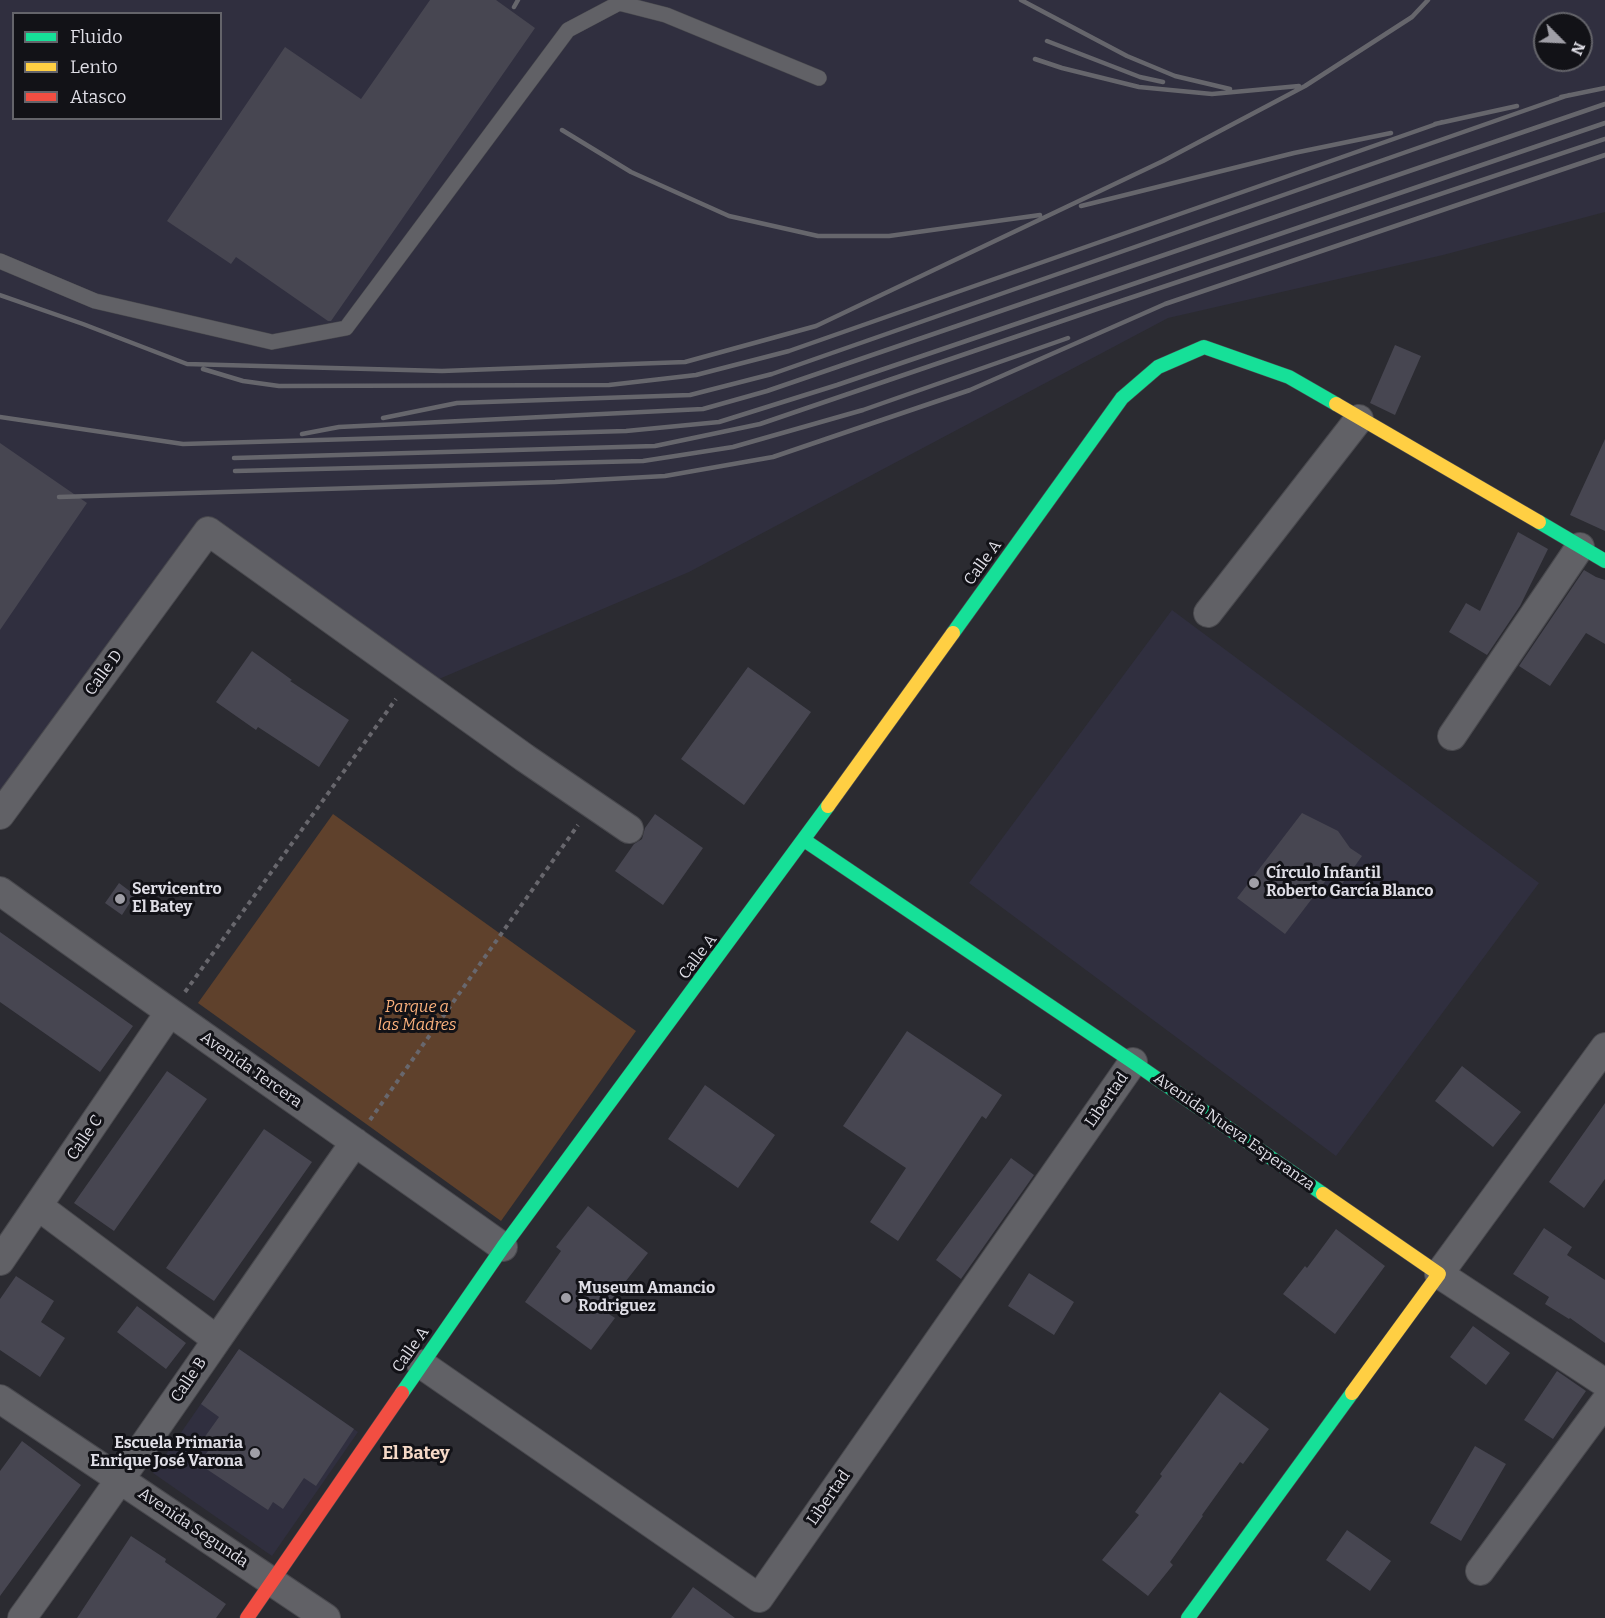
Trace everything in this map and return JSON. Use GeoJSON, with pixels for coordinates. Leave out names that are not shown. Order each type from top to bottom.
{"type":"FeatureCollection","features":[{"type":"Feature","properties":{"kind":"street","name":"Calle A"},"geometry":{"type":"LineString","coordinates":[[248,1618],[503,1247],[804,840],[1122,398],[1158,366],[1204,347],[1289,377],[1359,419]]}},
{"type":"Feature","properties":{"kind":"street"},"geometry":{"type":"LineString","coordinates":[[1208,613],[1359,419],[1605,561]]}},
{"type":"Feature","properties":{"kind":"street","name":"Calle D"},"geometry":{"type":"LineString","coordinates":[[0,815],[208,531],[412,676]]}},
{"type":"Feature","properties":{"kind":"street"},"geometry":{"type":"LineString","coordinates":[[1452,736],[1580,547]]}},
{"type":"Feature","properties":{"kind":"street"},"geometry":{"type":"LineString","coordinates":[[412,676],[629,830]]}},
{"type":"Feature","properties":{"kind":"street","name":"Avenida Nueva Esperanza"},"geometry":{"type":"LineString","coordinates":[[804,840],[1133,1062],[1438,1274],[1605,1383]]}},
{"type":"Feature","properties":{"kind":"street","name":"Avenida Tercera"},"geometry":{"type":"LineString","coordinates":[[0,891],[169,1014],[503,1247]]}},
{"type":"Feature","properties":{"kind":"street","name":"Calle C"},"geometry":{"type":"LineString","coordinates":[[0,1261],[169,1014]]}},
{"type":"Feature","properties":{"kind":"street"},"geometry":{"type":"LineString","coordinates":[[1188,1618],[1605,1047]]}},
{"type":"Feature","properties":{"kind":"street","name":"Libertad"},"geometry":{"type":"LineString","coordinates":[[422,1364],[759,1598],[1133,1062]]}},
{"type":"Feature","properties":{"kind":"street","name":"Calle B"},"geometry":{"type":"LineString","coordinates":[[22,1618],[121,1480],[216,1339],[355,1142]]}},
{"type":"Feature","properties":{"kind":"street"},"geometry":{"type":"LineString","coordinates":[[38,1206],[216,1339]]}},
{"type":"Feature","properties":{"kind":"street","name":"Avenida Segunda"},"geometry":{"type":"LineString","coordinates":[[0,1399],[326,1618]]}},
{"type":"Feature","properties":{"kind":"street"},"geometry":{"type":"LineString","coordinates":[[1480,1571],[1605,1402]]}},
{"type":"Feature","properties":{"kind":"lane"},"geometry":{"type":"LineString","coordinates":[[0,261],[95,301],[272,342],[346,328],[568,30],[620,3],[666,15],[819,78]]}},
{"type":"Feature","properties":{"kind":"path"},"geometry":{"type":"LineString","coordinates":[[169,1014],[412,676]]}},
{"type":"Feature","properties":{"kind":"path"},"geometry":{"type":"LineString","coordinates":[[355,1142],[592,804]]}},
{"type":"Feature","properties":{"kind":"shaded area"},"geometry":{"type":"Polygon","coordinates":[[[0,0],[1605,0],[1605,212],[1443,255],[1168,318],[689,572],[439,679],[204,521],[0,798],[0,0]]]}},
{"type":"Feature","properties":{"kind":"shaded area","name":"Círculo Infantil Roberto García Blanco"},"geometry":{"type":"Polygon","coordinates":[[[1172,610],[1539,883],[1336,1156],[969,883],[1172,610]]]}},
{"type":"Feature","properties":{"kind":"shaded area","name":"Escuela Primaria Enrique José Varona"},"geometry":{"type":"Polygon","coordinates":[[[239,1349],[358,1432],[272,1556],[153,1473],[239,1349]]]}},
{"type":"Feature","properties":{"kind":"green space","name":"Parque a las Madres"},"geometry":{"type":"Polygon","coordinates":[[[333,814],[636,1031],[501,1221],[198,1003],[333,814]]]}},
{"type":"Feature","properties":{"kind":"building"},"geometry":{"type":"Polygon","coordinates":[[[430,0],[496,0],[535,28],[331,321],[236,257],[231,264],[167,221],[285,47],[361,99],[430,0]]]}},
{"type":"Feature","properties":{"kind":"building"},"geometry":{"type":"Polygon","coordinates":[[[1395,345],[1421,356],[1395,415],[1370,403],[1395,345]]]}},
{"type":"Feature","properties":{"kind":"building"},"geometry":{"type":"Polygon","coordinates":[[[1605,439],[1605,531],[1570,515],[1605,439]]]}},
{"type":"Feature","properties":{"kind":"building"},"geometry":{"type":"Polygon","coordinates":[[[0,443],[87,503],[0,630],[0,443]]]}},
{"type":"Feature","properties":{"kind":"building"},"geometry":{"type":"Polygon","coordinates":[[[1518,532],[1548,549],[1520,606],[1487,655],[1449,632],[1466,603],[1480,611],[1518,532]]]}},
{"type":"Feature","properties":{"kind":"building"},"geometry":{"type":"Polygon","coordinates":[[[1584,570],[1605,580],[1605,644],[1586,633],[1550,686],[1519,666],[1584,570]]]}},
{"type":"Feature","properties":{"kind":"building"},"geometry":{"type":"Polygon","coordinates":[[[252,651],[292,680],[290,681],[349,720],[319,767],[258,727],[256,730],[216,702],[252,651]]]}},
{"type":"Feature","properties":{"kind":"building"},"geometry":{"type":"Polygon","coordinates":[[[748,667],[811,712],[744,805],[681,759],[748,667]]]}},
{"type":"Feature","properties":{"kind":"building"},"geometry":{"type":"Polygon","coordinates":[[[1302,813],[1338,831],[1350,848],[1362,856],[1342,884],[1330,875],[1285,934],[1237,898],[1302,813]]]}},
{"type":"Feature","properties":{"kind":"building"},"geometry":{"type":"Polygon","coordinates":[[[655,814],[703,848],[663,905],[615,871],[634,844],[642,839],[645,828],[655,814]]]}},
{"type":"Feature","properties":{"kind":"building","name":"Servicentro El Batey"},"geometry":{"type":"Polygon","coordinates":[[[119,883],[135,895],[122,915],[105,903],[119,883]]]}},
{"type":"Feature","properties":{"kind":"building"},"geometry":{"type":"Polygon","coordinates":[[[0,932],[133,1026],[100,1072],[0,1002],[0,932]]]}},
{"type":"Feature","properties":{"kind":"building"},"geometry":{"type":"Polygon","coordinates":[[[907,1031],[1002,1095],[986,1119],[982,1116],[898,1241],[870,1222],[906,1168],[843,1126],[907,1031]]]}},
{"type":"Feature","properties":{"kind":"building"},"geometry":{"type":"Polygon","coordinates":[[[1462,1066],[1521,1112],[1493,1147],[1435,1101],[1462,1066]]]}},
{"type":"Feature","properties":{"kind":"building"},"geometry":{"type":"Polygon","coordinates":[[[167,1071],[207,1099],[114,1231],[74,1203],[167,1071]]]}},
{"type":"Feature","properties":{"kind":"building"},"geometry":{"type":"Polygon","coordinates":[[[705,1085],[775,1135],[738,1188],[668,1139],[705,1085]]]}},
{"type":"Feature","properties":{"kind":"building"},"geometry":{"type":"Polygon","coordinates":[[[1605,1103],[1605,1179],[1584,1208],[1549,1182],[1605,1103]]]}},
{"type":"Feature","properties":{"kind":"building"},"geometry":{"type":"Polygon","coordinates":[[[264,1129],[312,1162],[214,1301],[166,1268],[264,1129]]]}},
{"type":"Feature","properties":{"kind":"building"},"geometry":{"type":"Polygon","coordinates":[[[1011,1158],[1034,1175],[961,1279],[936,1260],[1011,1158]]]}},
{"type":"Feature","properties":{"kind":"building"},"geometry":{"type":"Polygon","coordinates":[[[588,1206],[648,1253],[603,1310],[615,1318],[591,1350],[525,1302],[561,1251],[556,1247],[588,1206]]]}},
{"type":"Feature","properties":{"kind":"building"},"geometry":{"type":"Polygon","coordinates":[[[1544,1228],[1572,1247],[1567,1255],[1605,1280],[1605,1343],[1570,1318],[1545,1304],[1549,1297],[1513,1274],[1544,1228]]]}},
{"type":"Feature","properties":{"kind":"building"},"geometry":{"type":"Polygon","coordinates":[[[1336,1229],[1385,1266],[1335,1334],[1283,1294],[1305,1266],[1307,1268],[1336,1229]]]}},
{"type":"Feature","properties":{"kind":"building"},"geometry":{"type":"Polygon","coordinates":[[[1029,1273],[1074,1302],[1054,1335],[1008,1306],[1029,1273]]]}},
{"type":"Feature","properties":{"kind":"building"},"geometry":{"type":"Polygon","coordinates":[[[16,1276],[54,1301],[41,1322],[65,1338],[40,1377],[0,1350],[0,1299],[16,1276]]]}},
{"type":"Feature","properties":{"kind":"building"},"geometry":{"type":"Polygon","coordinates":[[[137,1306],[186,1343],[166,1369],[117,1332],[137,1306]]]}},
{"type":"Feature","properties":{"kind":"building"},"geometry":{"type":"Polygon","coordinates":[[[1473,1326],[1510,1353],[1486,1385],[1450,1357],[1473,1326]]]}},
{"type":"Feature","properties":{"kind":"building","name":"Escuela Primaria Enrique José Varona"},"geometry":{"type":"Polygon","coordinates":[[[239,1349],[354,1429],[316,1486],[304,1478],[283,1509],[273,1502],[268,1510],[199,1464],[208,1451],[199,1445],[219,1417],[201,1404],[239,1349]]]}},
{"type":"Feature","properties":{"kind":"building"},"geometry":{"type":"Polygon","coordinates":[[[1557,1371],[1586,1391],[1553,1439],[1524,1420],[1557,1371]]]}},
{"type":"Feature","properties":{"kind":"building"},"geometry":{"type":"Polygon","coordinates":[[[1220,1392],[1269,1429],[1243,1464],[1240,1462],[1170,1562],[1173,1565],[1148,1596],[1102,1560],[1139,1515],[1135,1512],[1162,1476],[1160,1474],[1220,1392]]]}},
{"type":"Feature","properties":{"kind":"building"},"geometry":{"type":"Polygon","coordinates":[[[22,1441],[81,1485],[0,1596],[0,1471],[22,1441]]]}},
{"type":"Feature","properties":{"kind":"building"},"geometry":{"type":"Polygon","coordinates":[[[1475,1446],[1506,1464],[1461,1541],[1430,1523],[1475,1446]]]}},
{"type":"Feature","properties":{"kind":"building"},"geometry":{"type":"Polygon","coordinates":[[[1347,1530],[1391,1561],[1370,1591],[1326,1560],[1347,1530]]]}},
{"type":"Feature","properties":{"kind":"building"},"geometry":{"type":"Polygon","coordinates":[[[131,1536],[226,1604],[216,1618],[77,1618],[131,1536]]]}},
{"type":"Feature","properties":{"kind":"building"},"geometry":{"type":"Polygon","coordinates":[[[693,1587],[735,1618],[671,1618],[693,1587]]]}},
{"type":"Feature","properties":{"kind":"railway"},"geometry":{"type":"LineString","coordinates":[[514,7],[518,0]]}},
{"type":"Feature","properties":{"kind":"railway"},"geometry":{"type":"LineString","coordinates":[[1021,0],[1127,56],[1175,76],[1230,89]]}},
{"type":"Feature","properties":{"kind":"railway"},"geometry":{"type":"LineString","coordinates":[[0,295],[187,364],[442,371],[685,362],[816,326],[1163,161],[1305,86],[1412,17],[1428,0]]}},
{"type":"Feature","properties":{"kind":"railway"},"geometry":{"type":"LineString","coordinates":[[1047,41],[1140,77],[1163,82]]}},
{"type":"Feature","properties":{"kind":"railway"},"geometry":{"type":"LineString","coordinates":[[1035,59],[1139,87],[1212,94],[1299,86]]}},
{"type":"Feature","properties":{"kind":"railway"},"geometry":{"type":"LineString","coordinates":[[1561,97],[1605,88]]}},
{"type":"Feature","properties":{"kind":"railway"},"geometry":{"type":"LineString","coordinates":[[383,418],[457,403],[690,395],[772,374],[1569,95]]}},
{"type":"Feature","properties":{"kind":"railway"},"geometry":{"type":"LineString","coordinates":[[302,434],[339,427],[703,409],[767,391],[1605,104]]}},
{"type":"Feature","properties":{"kind":"railway"},"geometry":{"type":"LineString","coordinates":[[1435,124],[1517,106]]}},
{"type":"Feature","properties":{"kind":"railway"},"geometry":{"type":"LineString","coordinates":[[203,369],[243,381],[279,386],[609,385],[696,375],[789,351],[1442,122]]}},
{"type":"Feature","properties":{"kind":"railway"},"geometry":{"type":"LineString","coordinates":[[0,417],[183,444],[626,431],[719,422],[837,385],[1605,123]]}},
{"type":"Feature","properties":{"kind":"railway"},"geometry":{"type":"LineString","coordinates":[[562,130],[631,172],[729,216],[818,236],[889,236],[1040,215]]}},
{"type":"Feature","properties":{"kind":"railway"},"geometry":{"type":"LineString","coordinates":[[1081,206],[1294,153],[1391,133]]}},
{"type":"Feature","properties":{"kind":"railway"},"geometry":{"type":"LineString","coordinates":[[234,458],[655,446],[760,424],[1605,139]]}},
{"type":"Feature","properties":{"kind":"railway"},"geometry":{"type":"LineString","coordinates":[[59,497],[555,482],[665,476],[773,457],[970,390],[1165,304],[1605,155]]}},
{"type":"Feature","properties":{"kind":"railway"},"geometry":{"type":"LineString","coordinates":[[235,471],[643,461],[733,447],[863,410],[1068,338]]}},
{"type":"Feature","properties":{"kind":"traffic: fast"},"geometry":{"type":"LineString","coordinates":[[953,633],[1122,398],[1158,367],[1204,347],[1289,377],[1336,404]]}},
{"type":"Feature","properties":{"kind":"traffic: fast"},"geometry":{"type":"LineString","coordinates":[[1539,522],[1605,561]]}},
{"type":"Feature","properties":{"kind":"traffic: fast"},"geometry":{"type":"LineString","coordinates":[[402,1393],[503,1247],[828,806]]}},
{"type":"Feature","properties":{"kind":"traffic: fast"},"geometry":{"type":"LineString","coordinates":[[804,840],[1133,1062],[1323,1194]]}},
{"type":"Feature","properties":{"kind":"traffic: fast"},"geometry":{"type":"LineString","coordinates":[[1188,1618],[1352,1393]]}},
{"type":"Feature","properties":{"kind":"traffic: slow"},"geometry":{"type":"LineString","coordinates":[[1336,404],[1539,522]]}},
{"type":"Feature","properties":{"kind":"traffic: slow"},"geometry":{"type":"LineString","coordinates":[[828,806],[953,633]]}},
{"type":"Feature","properties":{"kind":"traffic: slow"},"geometry":{"type":"LineString","coordinates":[[1323,1194],[1439,1274],[1352,1393]]}},
{"type":"Feature","properties":{"kind":"traffic: jam"},"geometry":{"type":"LineString","coordinates":[[247,1618],[402,1393]]}},
{"type":"Feature","properties":{"kind":"place","name":"Círculo Infantil Roberto García Blanco"},"geometry":{"type":"Point","coordinates":[1254,883]}},
{"type":"Feature","properties":{"kind":"place","name":"Servicentro El Batey"},"geometry":{"type":"Point","coordinates":[120,899]}},
{"type":"Feature","properties":{"kind":"place","name":"Museum Amancio Rodriguez"},"geometry":{"type":"Point","coordinates":[566,1298]}},
{"type":"Feature","properties":{"kind":"place","name":"Escuela Primaria Enrique José Varona"},"geometry":{"type":"Point","coordinates":[255,1453]}},
{"type":"Feature","properties":{"kind":"district","name":"El Batey"},"geometry":{"type":"Point","coordinates":[416,1454]}}]}
